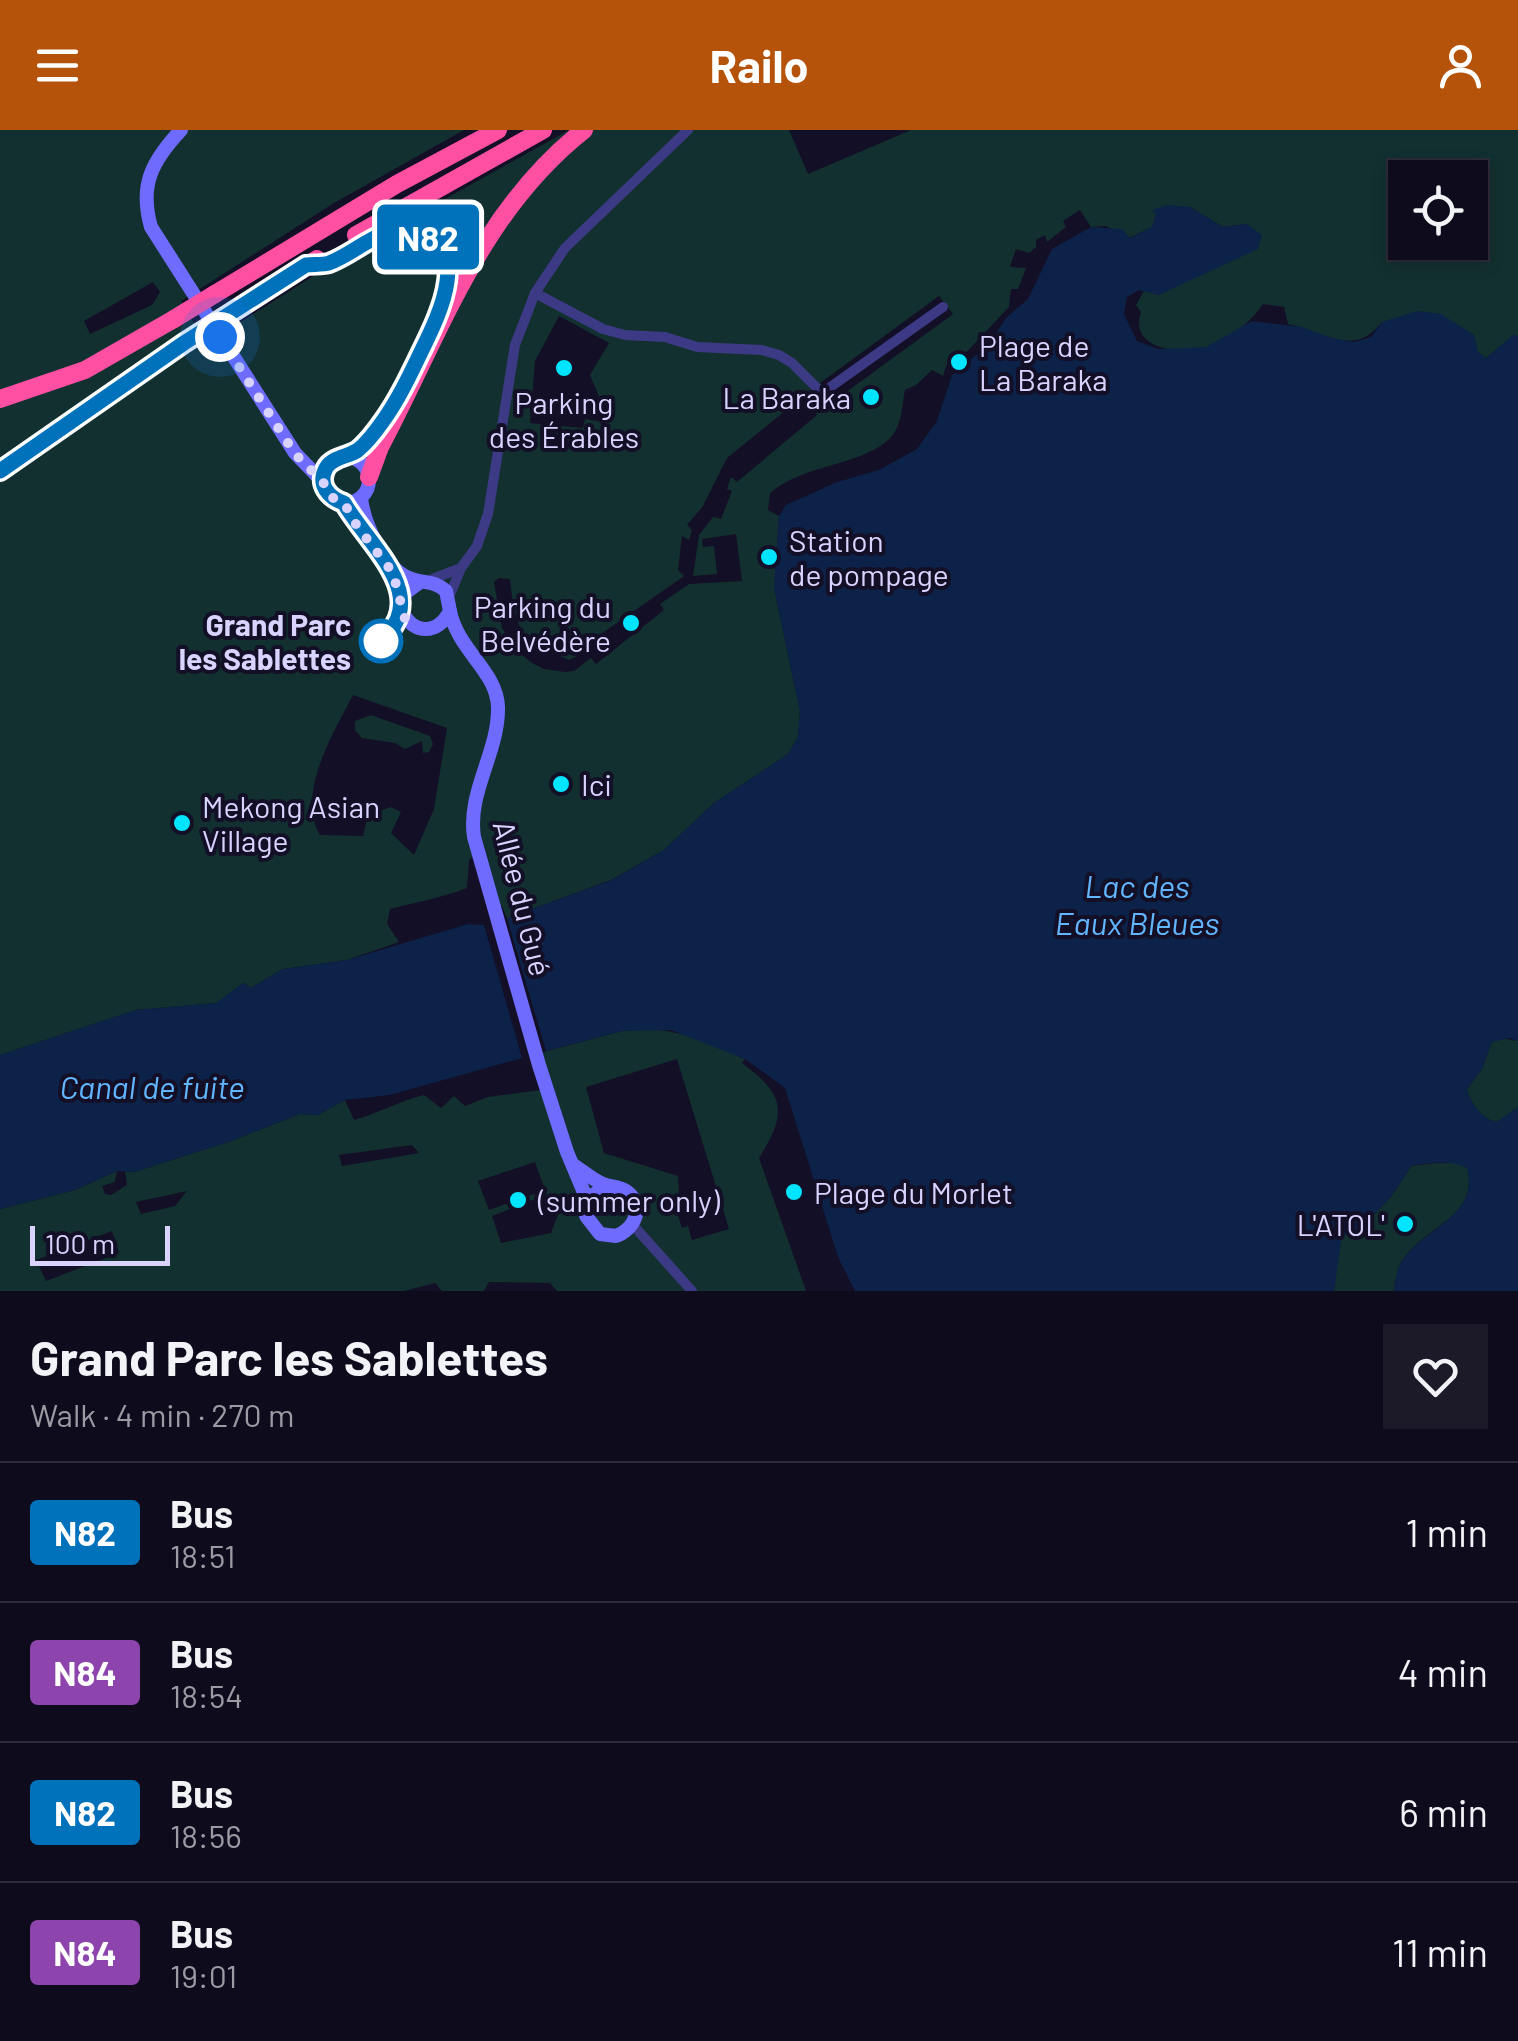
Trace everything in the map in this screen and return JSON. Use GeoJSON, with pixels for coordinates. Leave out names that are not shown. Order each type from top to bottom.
{"type":"FeatureCollection","features":[{"type":"Feature","properties":{"kind":"highway"},"geometry":{"type":"LineString","coordinates":[[0,400],[49,385],[114,354],[397,184],[498,130]]}},
{"type":"Feature","properties":{"kind":"highway"},"geometry":{"type":"LineString","coordinates":[[0,472],[184,343],[306,265],[543,130]]}},
{"type":"Feature","properties":{"kind":"highway"},"geometry":{"type":"LineString","coordinates":[[369,477],[380,447],[484,240],[535,174],[584,130]]}},
{"type":"Feature","properties":{"kind":"highway"},"geometry":{"type":"LineString","coordinates":[[306,265],[328,263],[388,232],[401,230],[431,239],[441,250],[448,268],[442,306],[395,404],[361,448],[341,458]]}},
{"type":"Feature","properties":{"kind":"highway"},"geometry":{"type":"LineString","coordinates":[[0,391],[114,354]]}},
{"type":"Feature","properties":{"kind":"street"},"geometry":{"type":"LineString","coordinates":[[181,130],[150,169],[144,200],[151,228],[295,454],[323,482],[331,497],[344,503],[393,573],[402,612],[410,625],[423,630],[444,622],[461,568],[477,546],[488,514],[515,345],[534,293],[565,248],[688,130]]}},
{"type":"Feature","properties":{"kind":"street"},"geometry":{"type":"LineString","coordinates":[[534,293],[603,329],[625,336],[665,337],[698,347],[762,350],[779,355],[822,393],[943,307]]}},
{"type":"Feature","properties":{"kind":"street"},"geometry":{"type":"LineString","coordinates":[[284,436],[308,456],[362,463],[369,477],[361,498],[370,533],[399,573],[441,586],[449,604]]}},
{"type":"Feature","properties":{"kind":"street"},"geometry":{"type":"LineString","coordinates":[[323,482],[326,468],[341,458]]}},
{"type":"Feature","properties":{"kind":"street"},"geometry":{"type":"LineString","coordinates":[[344,503],[361,498]]}},
{"type":"Feature","properties":{"kind":"street"},"geometry":{"type":"LineString","coordinates":[[402,599],[408,588],[461,568]]}},
{"type":"Feature","properties":{"kind":"street","name":"Allée du Gué"},"geometry":{"type":"LineString","coordinates":[[449,604],[464,648]]}},
{"type":"Feature","properties":{"kind":"street","name":"Allée du Gué"},"geometry":{"type":"LineString","coordinates":[[433,629],[464,648],[485,672],[498,704],[475,802],[474,837],[539,1065],[588,1202]]}},
{"type":"Feature","properties":{"kind":"street"},"geometry":{"type":"LineString","coordinates":[[574,1166],[608,1186],[620,1188],[634,1200],[636,1213],[627,1230],[611,1236],[595,1231],[586,1216],[588,1202],[596,1191],[608,1186]]}},
{"type":"Feature","properties":{"kind":"street"},"geometry":{"type":"LineString","coordinates":[[627,1230],[670,1262],[692,1291]]}},
{"type":"Feature","properties":{"kind":"green space"},"geometry":{"type":"Polygon","coordinates":[[[0,130],[464,130],[334,203],[181,301],[206,344],[364,244],[569,130],[789,130],[808,174],[911,130],[1518,130],[1518,336],[1486,358],[1478,352],[1382,322],[1361,339],[1338,340],[1288,324],[1284,307],[1263,304],[1239,330],[1215,344],[1184,350],[1160,347],[1142,335],[1139,325],[1141,312],[1136,305],[1144,291],[1159,295],[1247,224],[1223,227],[1190,207],[1156,215],[1152,227],[1129,238],[1106,226],[1091,227],[1080,210],[1063,221],[1066,227],[1047,242],[1045,235],[1036,240],[1036,247],[1029,253],[1016,249],[1010,267],[1026,268],[1018,289],[1011,289],[1009,307],[960,359],[946,366],[943,376],[932,370],[905,390],[900,420],[892,436],[867,453],[800,476],[770,493],[768,510],[779,516],[774,588],[800,711],[798,737],[788,754],[714,803],[664,850],[611,880],[507,918],[502,906],[489,910],[473,857],[469,860],[467,888],[390,909],[387,924],[399,942],[347,960],[283,969],[251,988],[243,983],[217,1003],[136,1010],[0,1055],[0,130]],[[153,282],[84,321],[90,334],[152,305],[160,292],[153,282]],[[939,296],[820,383],[834,401],[953,314],[939,296]],[[559,316],[535,361],[530,423],[583,428],[585,419],[610,423],[590,375],[609,343],[559,316]],[[811,390],[727,458],[703,506],[687,525],[692,530],[689,540],[682,536],[678,570],[684,576],[584,646],[586,652],[569,660],[530,639],[518,623],[510,579],[499,578],[494,582],[502,628],[515,649],[544,669],[574,671],[591,658],[596,664],[664,610],[660,604],[689,584],[742,581],[736,534],[702,539],[703,547],[714,546],[717,574],[693,576],[699,535],[713,517],[721,519],[732,491],[727,489],[731,477],[737,482],[817,415],[807,402],[814,395],[811,390]],[[353,695],[315,783],[312,801],[320,835],[363,836],[368,815],[391,807],[401,812],[391,833],[414,855],[434,809],[447,728],[353,695]]]}},
{"type":"Feature","properties":{"kind":"green space"},"geometry":{"type":"Polygon","coordinates":[[[371,715],[430,736],[433,744],[429,752],[423,753],[422,741],[405,749],[395,743],[362,738],[355,730],[355,721],[371,715]]]}},
{"type":"Feature","properties":{"kind":"green space"},"geometry":{"type":"Polygon","coordinates":[[[660,1030],[698,1039],[745,1059],[742,1063],[767,1085],[774,1095],[778,1116],[759,1158],[806,1291],[557,1291],[550,1283],[489,1282],[484,1291],[442,1291],[435,1283],[404,1291],[0,1291],[0,1209],[75,1190],[117,1171],[115,1182],[102,1186],[105,1194],[111,1195],[127,1185],[125,1172],[228,1142],[300,1114],[318,1115],[345,1100],[354,1120],[424,1095],[441,1108],[454,1096],[465,1106],[488,1097],[541,1090],[532,1055],[622,1031],[660,1030]],[[677,1059],[586,1087],[604,1153],[678,1176],[679,1196],[673,1199],[682,1228],[688,1226],[692,1240],[729,1229],[677,1059]],[[412,1145],[339,1155],[342,1166],[419,1153],[412,1145]],[[535,1162],[478,1181],[489,1210],[545,1190],[535,1162]],[[187,1191],[136,1202],[141,1214],[175,1206],[187,1191]],[[548,1194],[492,1216],[501,1243],[551,1233],[561,1206],[558,1197],[548,1194]],[[112,1231],[36,1260],[46,1281],[119,1253],[112,1231]]]}},
{"type":"Feature","properties":{"kind":"green space"},"geometry":{"type":"Polygon","coordinates":[[[1500,1038],[1518,1041],[1518,1108],[1497,1122],[1478,1110],[1467,1089],[1482,1069],[1492,1042],[1500,1038]]]}},
{"type":"Feature","properties":{"kind":"green space","name":"L'ATOL'"},"geometry":{"type":"Polygon","coordinates":[[[1457,1163],[1467,1168],[1469,1186],[1465,1200],[1407,1254],[1398,1270],[1394,1291],[1334,1291],[1341,1235],[1358,1231],[1391,1197],[1411,1166],[1457,1163]]]}},
{"type":"Feature","properties":{"kind":"water","name":"Lac des Eaux Bleues"},"geometry":{"type":"Polygon","coordinates":[[[1167,205],[1190,207],[1223,227],[1247,224],[1262,235],[1258,249],[1159,295],[1139,290],[1127,297],[1124,314],[1137,341],[1158,349],[1206,347],[1252,321],[1302,327],[1354,342],[1371,337],[1382,322],[1417,311],[1441,314],[1474,335],[1478,352],[1486,358],[1513,335],[1518,336],[1518,1041],[1509,1038],[1492,1042],[1482,1069],[1467,1089],[1478,1110],[1492,1121],[1497,1122],[1518,1107],[1518,1291],[1394,1291],[1398,1270],[1407,1254],[1445,1223],[1465,1200],[1469,1186],[1467,1168],[1439,1163],[1411,1166],[1391,1197],[1358,1231],[1342,1235],[1334,1291],[855,1291],[838,1257],[785,1088],[745,1059],[671,1030],[622,1031],[546,1051],[507,918],[612,880],[664,850],[714,803],[788,754],[798,737],[800,711],[774,588],[779,516],[786,505],[837,482],[879,470],[917,449],[937,421],[952,375],[987,346],[1007,317],[1028,299],[1052,249],[1091,227],[1122,229],[1130,238],[1152,227],[1156,215],[1152,210],[1167,205]]]}},
{"type":"Feature","properties":{"kind":"water","name":"Canal de fuite"},"geometry":{"type":"Polygon","coordinates":[[[468,924],[484,925],[522,1058],[390,1095],[345,1100],[318,1115],[300,1114],[134,1172],[117,1171],[75,1190],[0,1209],[0,1055],[136,1010],[216,1003],[243,983],[251,988],[283,969],[347,960],[468,924]]]}},
{"type":"Feature","properties":{"kind":"bus line","name":"N82"},"geometry":{"type":"LineString","coordinates":[[0,471],[184,343],[306,265],[328,263],[388,232],[422,234],[441,250],[448,268],[442,306],[389,413],[361,448],[326,468],[323,482],[334,500],[344,503],[386,562],[400,589],[402,612],[388,636],[374,646]]}},
{"type":"Feature","properties":{"kind":"place","name":"Plage de La Baraka"},"geometry":{"type":"Point","coordinates":[959,362]}},
{"type":"Feature","properties":{"kind":"place","name":"Parking des Érables"},"geometry":{"type":"Point","coordinates":[564,368]}},
{"type":"Feature","properties":{"kind":"place","name":"La Baraka"},"geometry":{"type":"Point","coordinates":[871,397]}},
{"type":"Feature","properties":{"kind":"place","name":"Station de pompage"},"geometry":{"type":"Point","coordinates":[769,557]}},
{"type":"Feature","properties":{"kind":"place","name":"Parking du Belvédère"},"geometry":{"type":"Point","coordinates":[631,623]}},
{"type":"Feature","properties":{"kind":"place","name":"Grand Parc les Sablettes"},"geometry":{"type":"Point","coordinates":[381,641]}},
{"type":"Feature","properties":{"kind":"place","name":"Ici"},"geometry":{"type":"Point","coordinates":[561,784]}},
{"type":"Feature","properties":{"kind":"place","name":"Mekong Asian Village"},"geometry":{"type":"Point","coordinates":[182,823]}},
{"type":"Feature","properties":{"kind":"place","name":"Plage du Morlet"},"geometry":{"type":"Point","coordinates":[794,1192]}},
{"type":"Feature","properties":{"kind":"place","name":"(summer only)"},"geometry":{"type":"Point","coordinates":[518,1200]}},
{"type":"Feature","properties":{"kind":"place","name":"L'ATOL'"},"geometry":{"type":"Point","coordinates":[1405,1224]}},
{"type":"Feature","properties":{"kind":"route"},"geometry":{"type":"LineString","coordinates":[[220,337],[295,454],[323,482],[331,497],[344,503],[393,573],[405,619],[381,641]]}}]}
